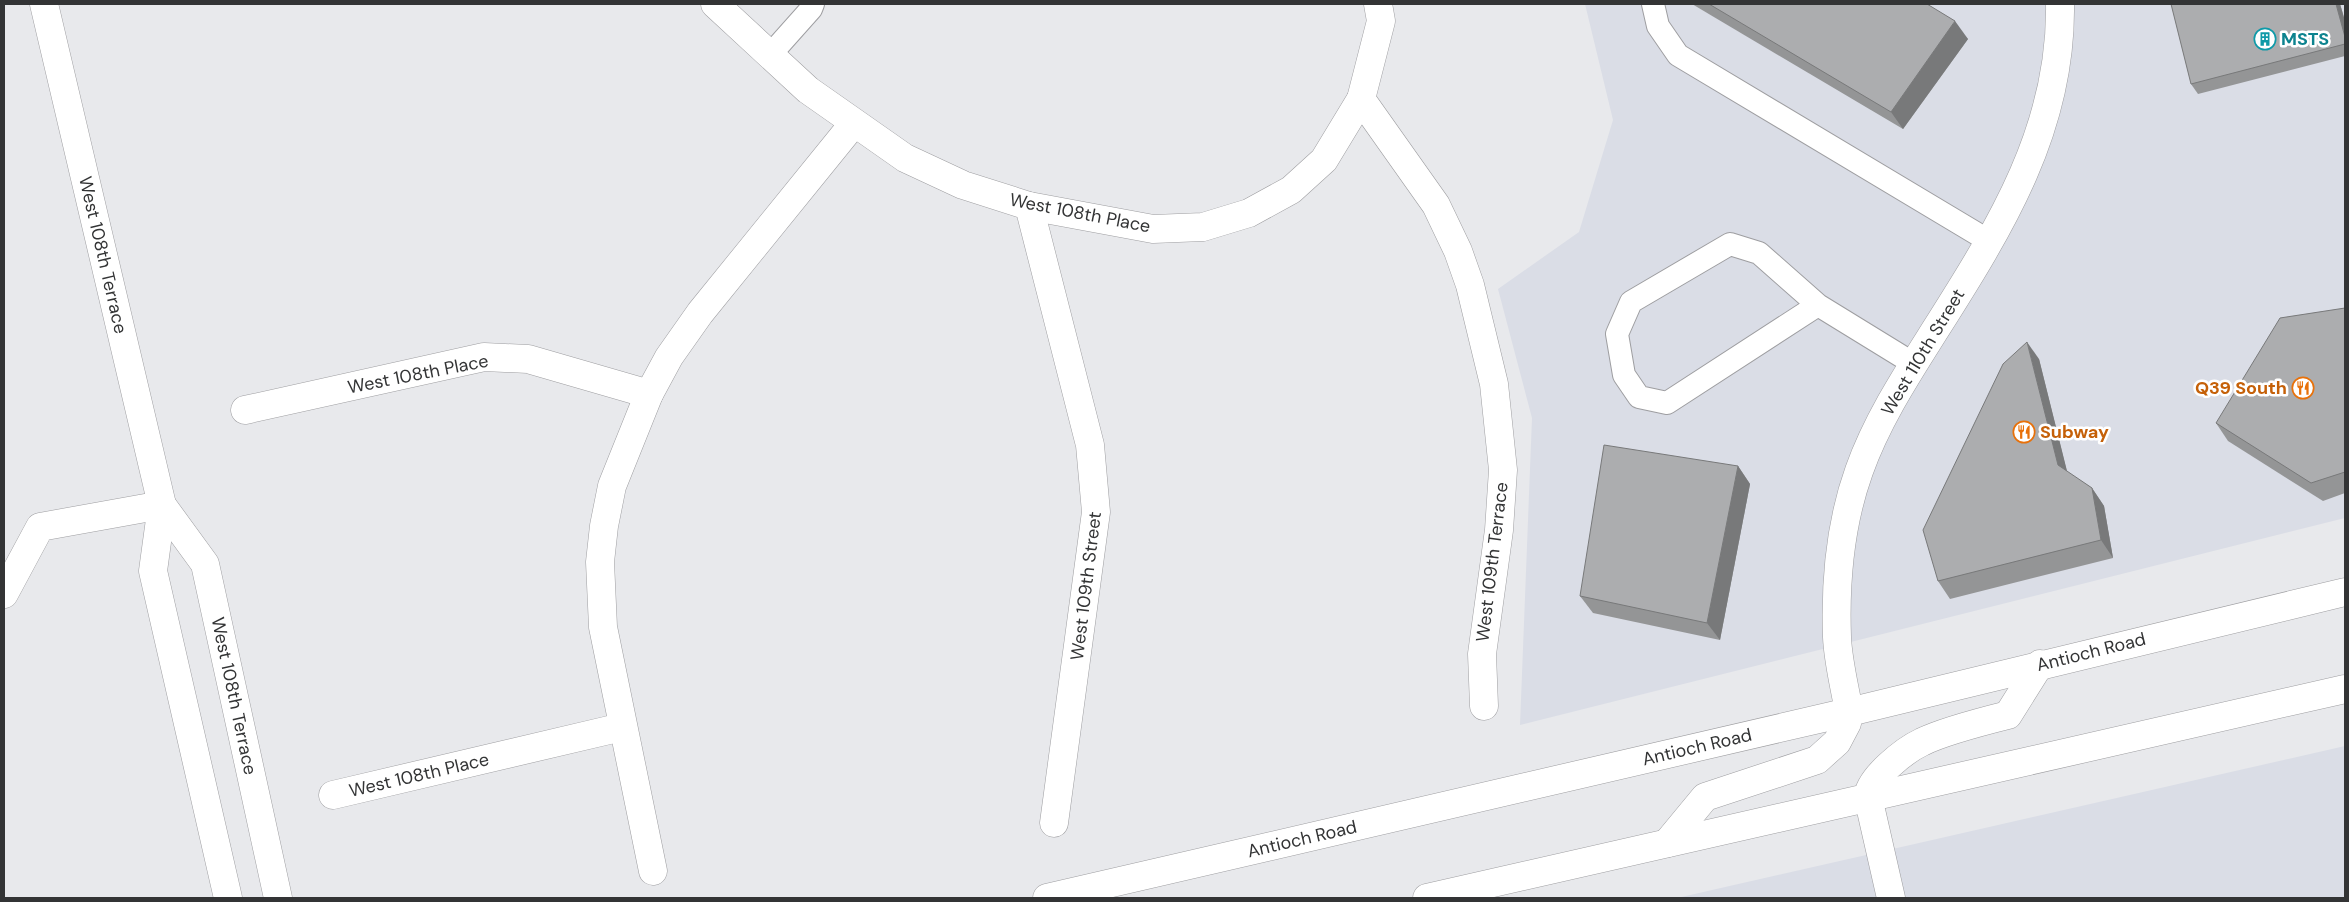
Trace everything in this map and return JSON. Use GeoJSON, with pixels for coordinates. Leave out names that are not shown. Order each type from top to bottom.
{"type":"FeatureCollection","features":[{"type":"Feature","properties":{"kind":"street","name":"West 108th Terrace"},"geometry":{"type":"LineString","coordinates":[[44,4],[162,505],[153,572],[228,898]]}},
{"type":"Feature","properties":{"kind":"street","name":"West 108th Place"},"geometry":{"type":"LineString","coordinates":[[716,4],[808,90],[905,158],[963,185],[1030,206],[1153,230],[1202,227],[1249,213],[1291,190],[1324,160],[1361,99]]}},
{"type":"Feature","properties":{"kind":"street"},"geometry":{"type":"LineString","coordinates":[[1361,99],[1380,21],[1378,4]]}},
{"type":"Feature","properties":{"kind":"street","name":"West 110th Street"},"geometry":{"type":"LineString","coordinates":[[1849,712],[1837,638],[1838,585],[1842,541],[1859,471],[1873,438],[1914,364],[1990,241],[2022,180],[2042,126],[2051,85],[2060,24],[2060,4]]}},
{"type":"Feature","properties":{"kind":"street","name":"West 109th Terrace"},"geometry":{"type":"LineString","coordinates":[[1361,99],[1436,205],[1458,251],[1470,285],[1494,384],[1503,470],[1499,530],[1482,654],[1484,706]]}},
{"type":"Feature","properties":{"kind":"street"},"geometry":{"type":"LineString","coordinates":[[653,871],[603,627],[600,562],[604,526],[612,486],[649,394],[669,357],[700,313],[854,123]]}},
{"type":"Feature","properties":{"kind":"street","name":"West 109th Street"},"geometry":{"type":"LineString","coordinates":[[1030,206],[1090,445],[1096,512],[1054,823]]}},
{"type":"Feature","properties":{"kind":"street","name":"West 108th Place"},"geometry":{"type":"LineString","coordinates":[[245,410],[484,357],[528,359],[649,394]]}},
{"type":"Feature","properties":{"kind":"street","name":"West 108th Terrace"},"geometry":{"type":"LineString","coordinates":[[162,505],[205,564],[278,898]]}},
{"type":"Feature","properties":{"kind":"street"},"geometry":{"type":"LineString","coordinates":[[4,594],[40,526],[162,505]]}},
{"type":"Feature","properties":{"kind":"street","name":"Antioch Road"},"geometry":{"type":"LineString","coordinates":[[1047,898],[1849,712],[2040,664],[2345,592]]}},
{"type":"Feature","properties":{"kind":"street"},"geometry":{"type":"LineString","coordinates":[[1891,898],[1868,796],[1870,787],[1885,769],[1920,743],[2008,715],[2040,664]]}},
{"type":"Feature","properties":{"kind":"street"},"geometry":{"type":"LineString","coordinates":[[1427,898],[1868,796],[2345,689]]}},
{"type":"Feature","properties":{"kind":"street"},"geometry":{"type":"LineString","coordinates":[[1668,843],[1705,796],[1817,760],[1837,742],[1847,723],[1849,712]]}},
{"type":"Feature","properties":{"kind":"street","name":"West 108th Place"},"geometry":{"type":"LineString","coordinates":[[333,795],[622,727]]}},
{"type":"Feature","properties":{"kind":"lane"},"geometry":{"type":"LineString","coordinates":[[770,55],[811,9],[813,4]]}},
{"type":"Feature","properties":{"kind":"lane"},"geometry":{"type":"LineString","coordinates":[[1653,4],[1658,26],[1678,55],[1990,241]]}},
{"type":"Feature","properties":{"kind":"lane"},"geometry":{"type":"LineString","coordinates":[[1818,305],[1667,403],[1640,397],[1624,375],[1617,334],[1631,302],[1730,244],[1758,253],[1818,305],[1914,364]]}},
{"type":"Feature","properties":{"kind":"shaded area"},"geometry":{"type":"Polygon","coordinates":[[[1585,4],[2345,4],[2345,518],[1520,725],[1532,418],[1498,289],[1579,232],[1613,120],[1585,4]]]}},
{"type":"Feature","properties":{"kind":"shaded area"},"geometry":{"type":"Polygon","coordinates":[[[2345,746],[2345,898],[1677,898],[1941,838],[2345,746]]]}},
{"type":"Feature","properties":{"kind":"building"},"geometry":{"type":"Polygon","coordinates":[[[1709,4],[1927,4],[1955,21],[1891,112],[1709,4]]]}},
{"type":"Feature","properties":{"kind":"building","name":"MSTS"},"geometry":{"type":"Polygon","coordinates":[[[2171,4],[2336,4],[2345,37],[2345,44],[2191,84],[2171,4]]]}},
{"type":"Feature","properties":{"kind":"building","name":"Q39 South"},"geometry":{"type":"Polygon","coordinates":[[[2345,308],[2345,472],[2311,483],[2216,423],[2280,318],[2345,308]]]}},
{"type":"Feature","properties":{"kind":"building","name":"Subway"},"geometry":{"type":"Polygon","coordinates":[[[2027,342],[2058,465],[2092,488],[2101,540],[1938,581],[1923,530],[2003,364],[2027,342]]]}},
{"type":"Feature","properties":{"kind":"building"},"geometry":{"type":"Polygon","coordinates":[[[1604,445],[1738,466],[1707,623],[1580,596],[1604,445]]]}},
{"type":"Feature","properties":{"kind":"place","name":"MSTS"},"geometry":{"type":"Point","coordinates":[2265,39]}},
{"type":"Feature","properties":{"kind":"place","name":"Q39 South"},"geometry":{"type":"Point","coordinates":[2303,388]}},
{"type":"Feature","properties":{"kind":"place","name":"Subway"},"geometry":{"type":"Point","coordinates":[2024,432]}}]}
